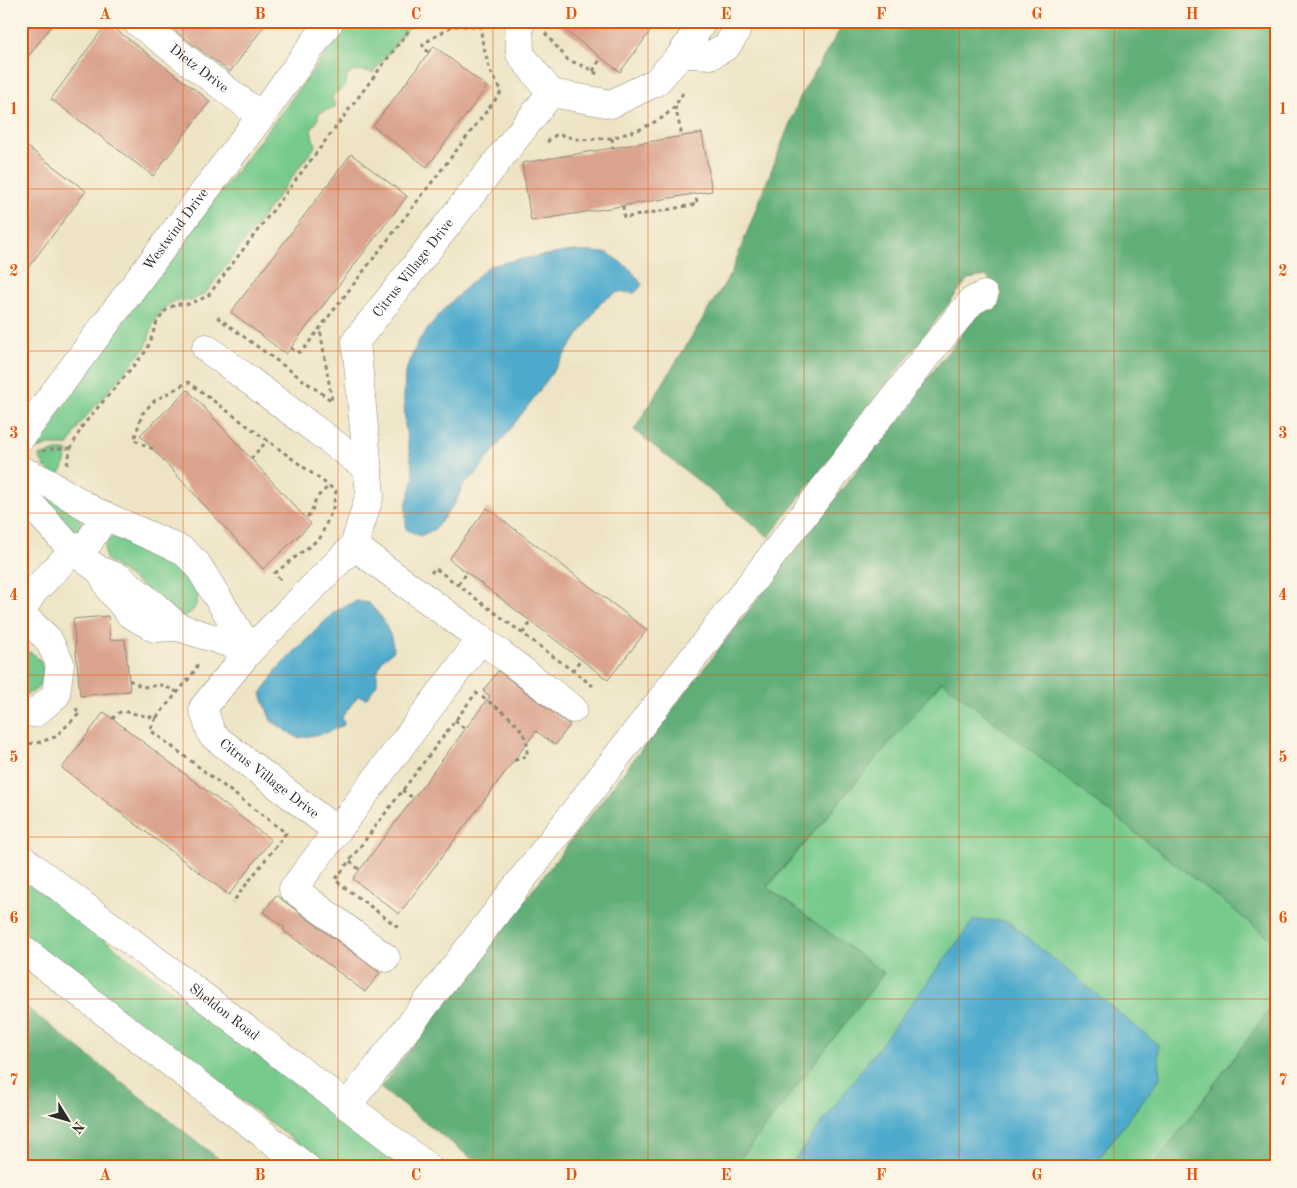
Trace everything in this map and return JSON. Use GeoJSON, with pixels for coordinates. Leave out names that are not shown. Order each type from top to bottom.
{"type":"FeatureCollection","features":[{"type":"Feature","properties":{"kind":"street","name":"Dietz Drive"},"geometry":{"type":"LineString","coordinates":[[136,21],[261,116]]}},
{"type":"Feature","properties":{"kind":"street","name":"Westwind Drive"},"geometry":{"type":"LineString","coordinates":[[21,437],[330,21]]}},
{"type":"Feature","properties":{"kind":"street"},"geometry":{"type":"LineString","coordinates":[[530,26],[520,54],[551,93],[611,104],[656,82],[681,55],[703,21]]}},
{"type":"Feature","properties":{"kind":"street"},"geometry":{"type":"LineString","coordinates":[[681,55],[711,56],[727,46],[736,32],[737,21]]}},
{"type":"Feature","properties":{"kind":"street","name":"Citrus Village Drive"},"geometry":{"type":"LineString","coordinates":[[337,832],[212,735],[204,708],[250,650],[354,546],[370,494],[356,341],[551,93]]}},
{"type":"Feature","properties":{"kind":"street"},"geometry":{"type":"LineString","coordinates":[[347,1106],[931,350],[972,301],[984,295]]}},
{"type":"Feature","properties":{"kind":"street"},"geometry":{"type":"LineString","coordinates":[[206,348],[368,469]]}},
{"type":"Feature","properties":{"kind":"street"},"geometry":{"type":"LineString","coordinates":[[21,470],[43,480],[94,511],[182,550],[197,564],[250,650]]}},
{"type":"Feature","properties":{"kind":"street"},"geometry":{"type":"LineString","coordinates":[[21,493],[73,551],[99,570],[111,591],[130,614],[154,628],[183,629],[250,650]]}},
{"type":"Feature","properties":{"kind":"street"},"geometry":{"type":"LineString","coordinates":[[21,712],[35,713],[56,695],[60,663],[48,638],[21,613],[34,591],[73,551],[89,542],[105,516]]}},
{"type":"Feature","properties":{"kind":"street"},"geometry":{"type":"LineString","coordinates":[[354,546],[574,709]]}},
{"type":"Feature","properties":{"kind":"street"},"geometry":{"type":"LineString","coordinates":[[183,629],[201,615],[213,590]]}},
{"type":"Feature","properties":{"kind":"street"},"geometry":{"type":"LineString","coordinates":[[386,958],[293,889],[482,639]]}},
{"type":"Feature","properties":{"kind":"street","name":"Sheldon Road"},"geometry":{"type":"LineString","coordinates":[[21,858],[428,1167]]}},
{"type":"Feature","properties":{"kind":"street"},"geometry":{"type":"LineString","coordinates":[[21,948],[306,1167]]}},
{"type":"Feature","properties":{"kind":"path"},"geometry":{"type":"LineString","coordinates":[[65,471],[71,448],[84,425],[147,350],[157,322],[165,311],[176,304],[189,304],[208,296],[416,21]]}},
{"type":"Feature","properties":{"kind":"path"},"geometry":{"type":"LineString","coordinates":[[291,348],[297,352],[303,350],[502,92],[490,71],[482,40],[480,21]]}},
{"type":"Feature","properties":{"kind":"path"},"geometry":{"type":"LineString","coordinates":[[429,52],[423,48],[423,44],[452,26],[480,26]]}},
{"type":"Feature","properties":{"kind":"path"},"geometry":{"type":"LineString","coordinates":[[530,26],[546,34],[568,60],[598,75]]}},
{"type":"Feature","properties":{"kind":"path"},"geometry":{"type":"LineString","coordinates":[[593,71],[602,58]]}},
{"type":"Feature","properties":{"kind":"path"},"geometry":{"type":"LineString","coordinates":[[676,106],[682,136]]}},
{"type":"Feature","properties":{"kind":"path"},"geometry":{"type":"LineString","coordinates":[[612,138],[613,148],[613,143]]}},
{"type":"Feature","properties":{"kind":"path"},"geometry":{"type":"LineString","coordinates":[[623,206],[624,218],[697,204],[696,194]]}},
{"type":"Feature","properties":{"kind":"path"},"geometry":{"type":"LineString","coordinates":[[217,317],[332,401],[320,329]]}},
{"type":"Feature","properties":{"kind":"path"},"geometry":{"type":"LineString","coordinates":[[153,449],[134,440],[142,414],[154,400],[188,382],[336,491],[332,508],[320,538],[275,574],[286,588]]}},
{"type":"Feature","properties":{"kind":"path"},"geometry":{"type":"LineString","coordinates":[[251,459],[268,441]]}},
{"type":"Feature","properties":{"kind":"path"},"geometry":{"type":"LineString","coordinates":[[307,517],[311,513],[316,498],[329,486]]}},
{"type":"Feature","properties":{"kind":"path"},"geometry":{"type":"LineString","coordinates":[[458,584],[467,573]]}},
{"type":"Feature","properties":{"kind":"path"},"geometry":{"type":"LineString","coordinates":[[523,633],[532,622]]}},
{"type":"Feature","properties":{"kind":"path"},"geometry":{"type":"LineString","coordinates":[[202,658],[195,671],[156,718],[150,730],[286,833],[232,903]]}},
{"type":"Feature","properties":{"kind":"path"},"geometry":{"type":"LineString","coordinates":[[572,671],[581,659]]}},
{"type":"Feature","properties":{"kind":"path"},"geometry":{"type":"LineString","coordinates":[[129,680],[143,688],[162,685],[177,692]]}},
{"type":"Feature","properties":{"kind":"path"},"geometry":{"type":"LineString","coordinates":[[398,927],[336,880],[476,693],[504,713],[521,730],[527,744],[526,756],[513,761]]}},
{"type":"Feature","properties":{"kind":"path"},"geometry":{"type":"LineString","coordinates":[[21,744],[37,743],[56,737],[80,713],[74,707]]}},
{"type":"Feature","properties":{"kind":"path"},"geometry":{"type":"LineString","coordinates":[[112,719],[121,711],[156,718]]}},
{"type":"Feature","properties":{"kind":"path"},"geometry":{"type":"LineString","coordinates":[[455,720],[465,729]]}},
{"type":"Feature","properties":{"kind":"path"},"geometry":{"type":"LineString","coordinates":[[402,790],[413,798]]}},
{"type":"Feature","properties":{"kind":"path"},"geometry":{"type":"LineString","coordinates":[[350,861],[360,870]]}},
{"type":"Feature","properties":{"kind":"green space"},"geometry":{"type":"Polygon","coordinates":[[[351,21],[413,21],[373,73],[355,71],[349,75],[345,85],[332,98],[335,107],[319,113],[317,121],[311,130],[316,145],[206,293],[191,301],[175,301],[159,314],[153,324],[146,347],[79,425],[69,445],[49,445],[38,449],[42,430],[351,21]]]}},
{"type":"Feature","properties":{"kind":"green space"},"geometry":{"type":"Polygon","coordinates":[[[845,21],[1276,21],[1276,943],[942,681],[767,887],[884,973],[734,1167],[483,1167],[380,1088],[972,321],[1003,295],[986,276],[968,279],[769,537],[634,430],[731,273],[801,95],[845,21]]]}},
{"type":"Feature","properties":{"kind":"green space"},"geometry":{"type":"Polygon","coordinates":[[[57,451],[68,451],[63,469],[56,478],[44,466],[39,456],[57,451]]]}},
{"type":"Feature","properties":{"kind":"green space"},"geometry":{"type":"Polygon","coordinates":[[[27,481],[76,515],[83,523],[78,531],[72,530],[27,481]]]}},
{"type":"Feature","properties":{"kind":"green space"},"geometry":{"type":"Polygon","coordinates":[[[114,536],[127,538],[146,546],[167,558],[185,572],[192,579],[197,589],[197,600],[192,611],[182,617],[106,559],[105,546],[114,536]]]}},
{"type":"Feature","properties":{"kind":"green space"},"geometry":{"type":"Polygon","coordinates":[[[21,650],[31,653],[38,658],[44,673],[38,688],[31,693],[21,695],[21,650]]]}},
{"type":"Feature","properties":{"kind":"green space"},"geometry":{"type":"Polygon","coordinates":[[[942,680],[1276,943],[1276,1001],[1153,1167],[1092,1167],[1160,1078],[975,920],[789,1167],[734,1167],[884,973],[767,888],[942,680]]]}},
{"type":"Feature","properties":{"kind":"green space"},"geometry":{"type":"Polygon","coordinates":[[[21,878],[164,984],[402,1167],[329,1167],[21,933],[21,878]]]}},
{"type":"Feature","properties":{"kind":"green space"},"geometry":{"type":"Polygon","coordinates":[[[1276,1001],[1276,1167],[1153,1167],[1276,1001]]]}},
{"type":"Feature","properties":{"kind":"green space"},"geometry":{"type":"Polygon","coordinates":[[[21,1003],[229,1167],[21,1167],[21,1003]]]}},
{"type":"Feature","properties":{"kind":"water"},"geometry":{"type":"Polygon","coordinates":[[[573,251],[608,253],[631,270],[642,285],[635,293],[618,292],[602,301],[540,390],[476,474],[463,485],[456,502],[435,529],[420,536],[406,529],[406,506],[414,478],[405,426],[405,372],[419,340],[437,317],[489,266],[573,251]]]}},
{"type":"Feature","properties":{"kind":"water"},"geometry":{"type":"Polygon","coordinates":[[[356,601],[369,603],[382,618],[391,637],[394,651],[382,660],[377,673],[377,684],[367,698],[358,696],[342,717],[344,725],[326,733],[298,738],[271,721],[261,694],[278,668],[334,612],[356,601]]]}},
{"type":"Feature","properties":{"kind":"water"},"geometry":{"type":"Polygon","coordinates":[[[974,920],[1007,921],[1158,1045],[1160,1078],[1092,1167],[789,1167],[974,920]]]}},
{"type":"Feature","properties":{"kind":"building"},"geometry":{"type":"Polygon","coordinates":[[[21,21],[55,21],[21,66],[21,21]]]}},
{"type":"Feature","properties":{"kind":"building"},"geometry":{"type":"Polygon","coordinates":[[[162,21],[268,21],[230,72],[162,21]]]}},
{"type":"Feature","properties":{"kind":"building"},"geometry":{"type":"Polygon","coordinates":[[[553,21],[658,21],[620,72],[553,21]]]}},
{"type":"Feature","properties":{"kind":"building"},"geometry":{"type":"Polygon","coordinates":[[[107,23],[210,101],[153,176],[51,99],[107,23]]]}},
{"type":"Feature","properties":{"kind":"building"},"geometry":{"type":"Polygon","coordinates":[[[434,46],[487,87],[427,167],[373,126],[434,46]]]}},
{"type":"Feature","properties":{"kind":"building"},"geometry":{"type":"Polygon","coordinates":[[[702,133],[712,191],[531,221],[522,163],[702,133]]]}},
{"type":"Feature","properties":{"kind":"building"},"geometry":{"type":"Polygon","coordinates":[[[21,142],[86,191],[21,277],[21,142]]]}},
{"type":"Feature","properties":{"kind":"building"},"geometry":{"type":"Polygon","coordinates":[[[351,154],[407,196],[286,354],[231,312],[351,154]]]}},
{"type":"Feature","properties":{"kind":"building"},"geometry":{"type":"Polygon","coordinates":[[[188,390],[311,524],[263,569],[140,435],[188,390]]]}},
{"type":"Feature","properties":{"kind":"building"},"geometry":{"type":"Polygon","coordinates":[[[487,508],[647,630],[608,680],[449,559],[487,508]]]}},
{"type":"Feature","properties":{"kind":"building"},"geometry":{"type":"Polygon","coordinates":[[[108,616],[110,640],[125,639],[130,691],[80,696],[73,619],[108,616]]]}},
{"type":"Feature","properties":{"kind":"building"},"geometry":{"type":"Polygon","coordinates":[[[498,671],[570,725],[555,745],[536,731],[399,914],[353,879],[490,696],[483,691],[498,671]]]}},
{"type":"Feature","properties":{"kind":"building"},"geometry":{"type":"Polygon","coordinates":[[[104,712],[271,840],[229,895],[62,768],[104,712]]]}},
{"type":"Feature","properties":{"kind":"building"},"geometry":{"type":"Polygon","coordinates":[[[276,895],[380,973],[365,992],[283,930],[285,928],[263,912],[276,895]]]}}]}
